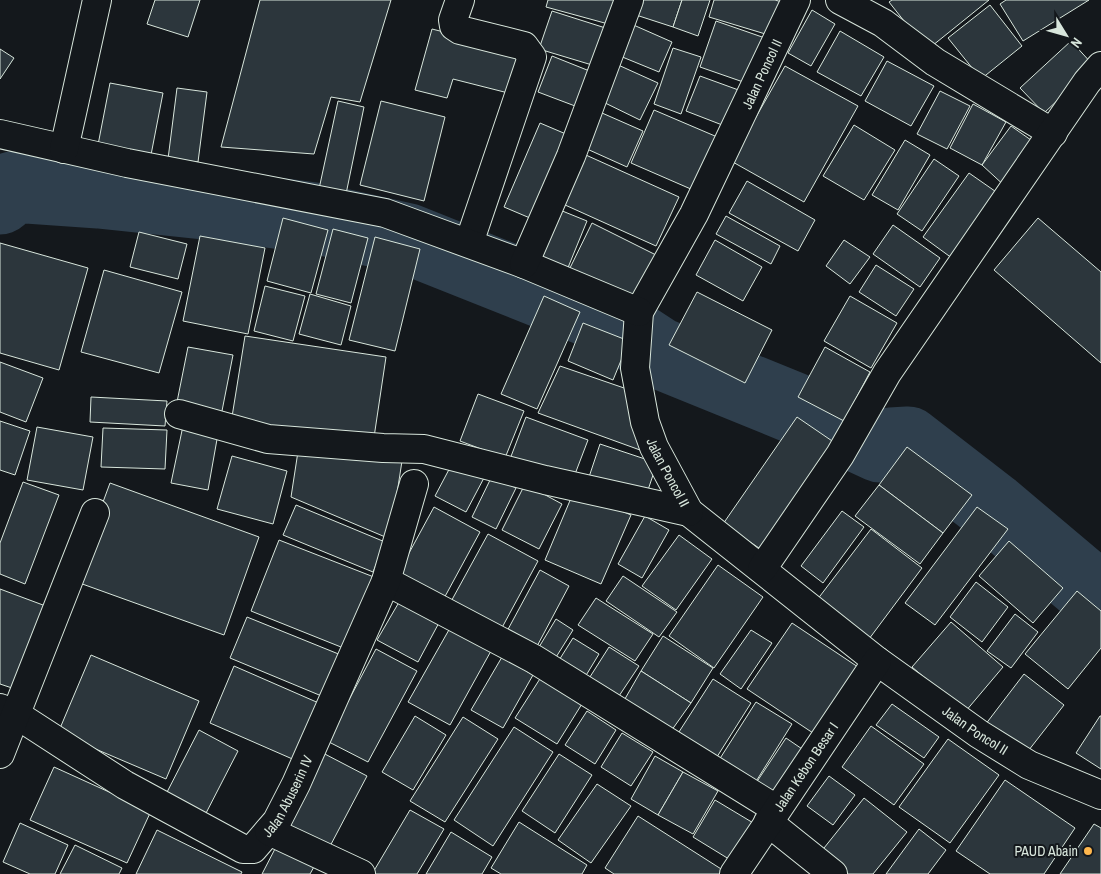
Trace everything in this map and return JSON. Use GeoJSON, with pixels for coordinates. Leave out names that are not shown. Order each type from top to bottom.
{"type":"FeatureCollection","features":[{"type":"Feature","properties":{"kind":"street"},"geometry":{"type":"LineString","coordinates":[[64,149],[97,0]]}},
{"type":"Feature","properties":{"kind":"street"},"geometry":{"type":"LineString","coordinates":[[460,0],[453,20],[454,26],[460,30],[524,46],[532,57],[469,243]]}},
{"type":"Feature","properties":{"kind":"street"},"geometry":{"type":"LineString","coordinates":[[524,264],[571,156],[629,0]]}},
{"type":"Feature","properties":{"kind":"street","name":"Jalan Poncol II"},"geometry":{"type":"LineString","coordinates":[[796,0],[694,214],[638,316],[634,368],[645,422],[654,447],[689,512],[877,660],[979,734],[1029,765],[1101,795]]}},
{"type":"Feature","properties":{"kind":"street"},"geometry":{"type":"LineString","coordinates":[[840,0],[883,23],[936,62],[1053,133]]}},
{"type":"Feature","properties":{"kind":"street"},"geometry":{"type":"LineString","coordinates":[[762,569],[840,455],[886,373],[1053,133],[1086,82],[1101,66]]}},
{"type":"Feature","properties":{"kind":"street"},"geometry":{"type":"LineString","coordinates":[[0,134],[127,163],[385,213],[524,264],[638,316]]}},
{"type":"Feature","properties":{"kind":"street"},"geometry":{"type":"LineString","coordinates":[[179,414],[268,439],[383,448],[424,449],[545,480],[689,512]]}},
{"type":"Feature","properties":{"kind":"street","name":"Jalan Abuserin IV"},"geometry":{"type":"LineString","coordinates":[[8,711],[125,785],[243,849],[253,849],[270,831],[296,784],[386,581],[414,484]]}},
{"type":"Feature","properties":{"kind":"street"},"geometry":{"type":"LineString","coordinates":[[0,754],[8,711],[95,513]]}},
{"type":"Feature","properties":{"kind":"street"},"geometry":{"type":"LineString","coordinates":[[386,581],[534,659],[772,816],[833,874]]}},
{"type":"Feature","properties":{"kind":"street","name":"Jalan Kebon Besar I"},"geometry":{"type":"LineString","coordinates":[[734,874],[877,660]]}},
{"type":"Feature","properties":{"kind":"street"},"geometry":{"type":"LineString","coordinates":[[270,831],[361,874]]}},
{"type":"Feature","properties":{"kind":"building"},"geometry":{"type":"Polygon","coordinates":[[[155,0],[200,0],[188,37],[147,24],[155,0]]]}},
{"type":"Feature","properties":{"kind":"building"},"geometry":{"type":"Polygon","coordinates":[[[260,0],[391,0],[360,102],[331,97],[314,154],[221,147],[260,0]]]}},
{"type":"Feature","properties":{"kind":"building"},"geometry":{"type":"Polygon","coordinates":[[[548,0],[619,0],[612,25],[546,7],[548,0]]]}},
{"type":"Feature","properties":{"kind":"building"},"geometry":{"type":"Polygon","coordinates":[[[638,0],[682,0],[673,27],[633,14],[638,0]]]}},
{"type":"Feature","properties":{"kind":"building"},"geometry":{"type":"Polygon","coordinates":[[[682,0],[710,0],[698,36],[673,27],[682,0]]]}},
{"type":"Feature","properties":{"kind":"building"},"geometry":{"type":"Polygon","coordinates":[[[714,0],[775,0],[782,2],[772,36],[709,17],[714,0]]]}},
{"type":"Feature","properties":{"kind":"building"},"geometry":{"type":"Polygon","coordinates":[[[892,0],[989,0],[927,50],[889,2],[892,0]]]}},
{"type":"Feature","properties":{"kind":"building"},"geometry":{"type":"Polygon","coordinates":[[[1006,0],[1089,0],[1023,41],[1000,4],[1006,0]]]}},
{"type":"Feature","properties":{"kind":"building"},"geometry":{"type":"Polygon","coordinates":[[[990,5],[1022,46],[981,79],[948,38],[990,5]]]}},
{"type":"Feature","properties":{"kind":"building"},"geometry":{"type":"Polygon","coordinates":[[[812,10],[835,24],[811,66],[788,53],[812,10]]]}},
{"type":"Feature","properties":{"kind":"building"},"geometry":{"type":"Polygon","coordinates":[[[552,11],[615,31],[602,68],[539,49],[552,11]]]}},
{"type":"Feature","properties":{"kind":"building"},"geometry":{"type":"Polygon","coordinates":[[[716,21],[765,38],[749,84],[700,67],[716,21]]]}},
{"type":"Feature","properties":{"kind":"building"},"geometry":{"type":"Polygon","coordinates":[[[629,23],[672,42],[659,72],[615,54],[629,23]]]}},
{"type":"Feature","properties":{"kind":"building"},"geometry":{"type":"Polygon","coordinates":[[[432,29],[527,53],[516,95],[453,79],[447,98],[415,90],[432,29]]]}},
{"type":"Feature","properties":{"kind":"building"},"geometry":{"type":"Polygon","coordinates":[[[840,31],[884,57],[861,96],[817,72],[840,31]]]}},
{"type":"Feature","properties":{"kind":"building"},"geometry":{"type":"Polygon","coordinates":[[[1071,41],[1094,66],[1044,113],[1020,88],[1071,41]]]}},
{"type":"Feature","properties":{"kind":"building"},"geometry":{"type":"Polygon","coordinates":[[[673,48],[701,57],[681,114],[654,104],[673,48]]]}},
{"type":"Feature","properties":{"kind":"building"},"geometry":{"type":"Polygon","coordinates":[[[0,49],[14,58],[0,79],[0,49]]]}},
{"type":"Feature","properties":{"kind":"building"},"geometry":{"type":"Polygon","coordinates":[[[552,56],[597,74],[583,109],[538,92],[552,56]]]}},
{"type":"Feature","properties":{"kind":"building"},"geometry":{"type":"Polygon","coordinates":[[[887,61],[934,86],[911,126],[865,101],[887,61]]]}},
{"type":"Feature","properties":{"kind":"building"},"geometry":{"type":"Polygon","coordinates":[[[616,64],[658,83],[640,120],[599,100],[616,64]]]}},
{"type":"Feature","properties":{"kind":"building"},"geometry":{"type":"Polygon","coordinates":[[[785,66],[858,106],[804,202],[731,161],[785,66]]]}},
{"type":"Feature","properties":{"kind":"building"},"geometry":{"type":"Polygon","coordinates":[[[700,76],[744,92],[730,128],[686,111],[700,76]]]}},
{"type":"Feature","properties":{"kind":"building"},"geometry":{"type":"Polygon","coordinates":[[[110,83],[163,93],[150,160],[97,150],[110,83]]]}},
{"type":"Feature","properties":{"kind":"building"},"geometry":{"type":"Polygon","coordinates":[[[177,88],[207,92],[198,162],[168,159],[177,88]]]}},
{"type":"Feature","properties":{"kind":"building"},"geometry":{"type":"Polygon","coordinates":[[[940,91],[970,106],[947,149],[917,134],[940,91]]]}},
{"type":"Feature","properties":{"kind":"building"},"geometry":{"type":"Polygon","coordinates":[[[338,101],[364,107],[346,194],[319,189],[338,101]]]}},
{"type":"Feature","properties":{"kind":"building"},"geometry":{"type":"Polygon","coordinates":[[[381,101],[445,117],[424,201],[360,185],[381,101]]]}},
{"type":"Feature","properties":{"kind":"building"},"geometry":{"type":"Polygon","coordinates":[[[973,104],[1006,122],[982,165],[950,148],[973,104]]]}},
{"type":"Feature","properties":{"kind":"building"},"geometry":{"type":"Polygon","coordinates":[[[654,110],[722,139],[700,193],[631,163],[654,110]]]}},
{"type":"Feature","properties":{"kind":"building"},"geometry":{"type":"Polygon","coordinates":[[[602,113],[643,131],[627,167],[587,149],[602,113]]]}},
{"type":"Feature","properties":{"kind":"building"},"geometry":{"type":"Polygon","coordinates":[[[540,123],[573,137],[537,221],[504,207],[540,123]]]}},
{"type":"Feature","properties":{"kind":"building"},"geometry":{"type":"Polygon","coordinates":[[[854,125],[895,150],[864,200],[823,176],[854,125]]]}},
{"type":"Feature","properties":{"kind":"building"},"geometry":{"type":"Polygon","coordinates":[[[1011,126],[1038,145],[1007,188],[982,165],[1011,126]]]}},
{"type":"Feature","properties":{"kind":"building"},"geometry":{"type":"Polygon","coordinates":[[[905,140],[930,155],[898,210],[872,195],[905,140]]]}},
{"type":"Feature","properties":{"kind":"building"},"geometry":{"type":"Polygon","coordinates":[[[577,151],[679,197],[656,246],[554,200],[577,151]]]}},
{"type":"Feature","properties":{"kind":"building"},"geometry":{"type":"Polygon","coordinates":[[[934,159],[959,176],[922,231],[897,214],[934,159]]]}},
{"type":"Feature","properties":{"kind":"building"},"geometry":{"type":"Polygon","coordinates":[[[969,173],[1002,196],[956,261],[923,237],[969,173]]]}},
{"type":"Feature","properties":{"kind":"building"},"geometry":{"type":"Polygon","coordinates":[[[747,181],[815,220],[798,251],[729,213],[747,181]]]}},
{"type":"Feature","properties":{"kind":"building"},"geometry":{"type":"Polygon","coordinates":[[[550,206],[587,221],[567,270],[530,255],[550,206]]]}},
{"type":"Feature","properties":{"kind":"building"},"geometry":{"type":"Polygon","coordinates":[[[726,216],[780,246],[771,264],[716,234],[726,216]]]}},
{"type":"Feature","properties":{"kind":"building"},"geometry":{"type":"Polygon","coordinates":[[[283,218],[328,230],[311,293],[267,281],[283,218]]]}},
{"type":"Feature","properties":{"kind":"building"},"geometry":{"type":"Polygon","coordinates":[[[1038,218],[1101,272],[1101,363],[994,270],[1038,218]]]}},
{"type":"Feature","properties":{"kind":"building"},"geometry":{"type":"Polygon","coordinates":[[[592,223],[662,258],[638,305],[569,270],[592,223]]]}},
{"type":"Feature","properties":{"kind":"building"},"geometry":{"type":"Polygon","coordinates":[[[893,225],[940,258],[920,287],[873,254],[893,225]]]}},
{"type":"Feature","properties":{"kind":"building"},"geometry":{"type":"Polygon","coordinates":[[[333,229],[368,238],[351,303],[316,294],[333,229]]]}},
{"type":"Feature","properties":{"kind":"building"},"geometry":{"type":"Polygon","coordinates":[[[139,232],[187,244],[178,279],[130,267],[139,232]]]}},
{"type":"Feature","properties":{"kind":"building"},"geometry":{"type":"Polygon","coordinates":[[[200,236],[265,248],[248,334],[183,321],[200,236]]]}},
{"type":"Feature","properties":{"kind":"building"},"geometry":{"type":"Polygon","coordinates":[[[375,237],[420,249],[395,351],[349,340],[375,237]]]}},
{"type":"Feature","properties":{"kind":"building"},"geometry":{"type":"Polygon","coordinates":[[[715,240],[762,267],[743,301],[696,275],[715,240]]]}},
{"type":"Feature","properties":{"kind":"building"},"geometry":{"type":"Polygon","coordinates":[[[844,240],[870,257],[850,284],[826,266],[844,240]]]}},
{"type":"Feature","properties":{"kind":"building"},"geometry":{"type":"Polygon","coordinates":[[[0,243],[88,268],[59,370],[0,353],[0,243]]]}},
{"type":"Feature","properties":{"kind":"building"},"geometry":{"type":"Polygon","coordinates":[[[876,265],[914,289],[896,316],[859,292],[876,265]]]}},
{"type":"Feature","properties":{"kind":"building"},"geometry":{"type":"Polygon","coordinates":[[[104,270],[182,292],[159,373],[81,352],[104,270]]]}},
{"type":"Feature","properties":{"kind":"building"},"geometry":{"type":"Polygon","coordinates":[[[265,286],[305,296],[293,341],[254,331],[265,286]]]}},
{"type":"Feature","properties":{"kind":"building"},"geometry":{"type":"Polygon","coordinates":[[[697,292],[772,330],[745,383],[669,345],[697,292]]]}},
{"type":"Feature","properties":{"kind":"building"},"geometry":{"type":"Polygon","coordinates":[[[310,294],[351,306],[341,345],[299,334],[310,294]]]}},
{"type":"Feature","properties":{"kind":"building"},"geometry":{"type":"Polygon","coordinates":[[[544,296],[580,312],[537,409],[501,394],[544,296]]]}},
{"type":"Feature","properties":{"kind":"building"},"geometry":{"type":"Polygon","coordinates":[[[850,296],[897,323],[871,368],[824,341],[850,296]]]}},
{"type":"Feature","properties":{"kind":"building"},"geometry":{"type":"Polygon","coordinates":[[[583,323],[629,341],[613,380],[568,361],[583,323]]]}},
{"type":"Feature","properties":{"kind":"building"},"geometry":{"type":"Polygon","coordinates":[[[245,336],[386,357],[373,444],[231,423],[245,336]]]}},
{"type":"Feature","properties":{"kind":"building"},"geometry":{"type":"Polygon","coordinates":[[[188,347],[233,355],[221,416],[176,407],[188,347]]]}},
{"type":"Feature","properties":{"kind":"building"},"geometry":{"type":"Polygon","coordinates":[[[825,347],[870,372],[844,421],[798,397],[825,347]]]}},
{"type":"Feature","properties":{"kind":"building"},"geometry":{"type":"Polygon","coordinates":[[[0,362],[43,378],[26,422],[0,412],[0,362]]]}},
{"type":"Feature","properties":{"kind":"building"},"geometry":{"type":"Polygon","coordinates":[[[560,366],[627,389],[640,450],[538,413],[560,366]]]}},
{"type":"Feature","properties":{"kind":"building"},"geometry":{"type":"Polygon","coordinates":[[[478,394],[524,411],[505,458],[460,441],[478,394]]]}},
{"type":"Feature","properties":{"kind":"building"},"geometry":{"type":"Polygon","coordinates":[[[91,397],[167,401],[165,426],[90,422],[91,397]]]}},
{"type":"Feature","properties":{"kind":"building"},"geometry":{"type":"Polygon","coordinates":[[[526,417],[588,440],[572,482],[510,459],[526,417]]]}},
{"type":"Feature","properties":{"kind":"building"},"geometry":{"type":"Polygon","coordinates":[[[797,417],[838,445],[765,552],[723,524],[797,417]]]}},
{"type":"Feature","properties":{"kind":"building"},"geometry":{"type":"Polygon","coordinates":[[[0,421],[30,431],[15,475],[0,470],[0,421]]]}},
{"type":"Feature","properties":{"kind":"building"},"geometry":{"type":"Polygon","coordinates":[[[184,421],[219,428],[208,490],[171,483],[184,421]]]}},
{"type":"Feature","properties":{"kind":"building"},"geometry":{"type":"Polygon","coordinates":[[[37,427],[93,437],[83,490],[27,480],[37,427]]]}},
{"type":"Feature","properties":{"kind":"building"},"geometry":{"type":"Polygon","coordinates":[[[103,428],[167,430],[165,469],[101,467],[103,428]]]}},
{"type":"Feature","properties":{"kind":"building"},"geometry":{"type":"Polygon","coordinates":[[[600,444],[657,463],[645,499],[588,480],[600,444]]]}},
{"type":"Feature","properties":{"kind":"building"},"geometry":{"type":"Polygon","coordinates":[[[299,445],[402,461],[390,539],[291,497],[299,445]]]}},
{"type":"Feature","properties":{"kind":"building"},"geometry":{"type":"Polygon","coordinates":[[[907,447],[972,495],[943,533],[879,485],[907,447]]]}},
{"type":"Feature","properties":{"kind":"building"},"geometry":{"type":"Polygon","coordinates":[[[232,456],[287,471],[273,524],[217,509],[232,456]]]}},
{"type":"Feature","properties":{"kind":"building"},"geometry":{"type":"Polygon","coordinates":[[[454,460],[485,476],[466,512],[435,496],[454,460]]]}},
{"type":"Feature","properties":{"kind":"building"},"geometry":{"type":"Polygon","coordinates":[[[492,476],[516,488],[496,529],[472,517],[492,476]]]}},
{"type":"Feature","properties":{"kind":"building"},"geometry":{"type":"Polygon","coordinates":[[[23,482],[59,495],[25,584],[0,574],[0,543],[23,482]]]}},
{"type":"Feature","properties":{"kind":"building"},"geometry":{"type":"Polygon","coordinates":[[[110,483],[259,537],[224,635],[74,581],[110,483]]]}},
{"type":"Feature","properties":{"kind":"building"},"geometry":{"type":"Polygon","coordinates":[[[525,484],[562,504],[539,549],[502,530],[525,484]]]}},
{"type":"Feature","properties":{"kind":"building"},"geometry":{"type":"Polygon","coordinates":[[[879,485],[943,533],[920,564],[855,516],[879,485]]]}},
{"type":"Feature","properties":{"kind":"building"},"geometry":{"type":"Polygon","coordinates":[[[574,491],[631,515],[601,584],[545,560],[574,491]]]}},
{"type":"Feature","properties":{"kind":"building"},"geometry":{"type":"Polygon","coordinates":[[[296,505],[385,542],[373,572],[283,535],[296,505]]]}},
{"type":"Feature","properties":{"kind":"building"},"geometry":{"type":"Polygon","coordinates":[[[434,507],[480,532],[442,602],[396,577],[434,507]]]}},
{"type":"Feature","properties":{"kind":"building"},"geometry":{"type":"Polygon","coordinates":[[[977,507],[1008,529],[935,625],[905,603],[977,507]]]}},
{"type":"Feature","properties":{"kind":"building"},"geometry":{"type":"Polygon","coordinates":[[[842,511],[864,527],[823,583],[801,566],[842,511]]]}},
{"type":"Feature","properties":{"kind":"building"},"geometry":{"type":"Polygon","coordinates":[[[645,516],[669,530],[642,578],[618,564],[645,516]]]}},
{"type":"Feature","properties":{"kind":"building"},"geometry":{"type":"Polygon","coordinates":[[[871,529],[922,568],[869,639],[817,600],[871,529]]]}},
{"type":"Feature","properties":{"kind":"building"},"geometry":{"type":"Polygon","coordinates":[[[488,534],[538,561],[498,635],[448,607],[488,534]]]}},
{"type":"Feature","properties":{"kind":"building"},"geometry":{"type":"Polygon","coordinates":[[[679,535],[712,559],[676,610],[642,586],[679,535]]]}},
{"type":"Feature","properties":{"kind":"building"},"geometry":{"type":"Polygon","coordinates":[[[279,540],[379,579],[351,651],[251,611],[279,540]]]}},
{"type":"Feature","properties":{"kind":"building"},"geometry":{"type":"Polygon","coordinates":[[[1009,541],[1063,588],[1033,623],[979,576],[1009,541]]]}},
{"type":"Feature","properties":{"kind":"building"},"geometry":{"type":"Polygon","coordinates":[[[718,565],[763,597],[714,668],[669,636],[718,565]]]}},
{"type":"Feature","properties":{"kind":"building"},"geometry":{"type":"Polygon","coordinates":[[[540,570],[569,586],[535,650],[506,633],[540,570]]]}},
{"type":"Feature","properties":{"kind":"building"},"geometry":{"type":"Polygon","coordinates":[[[623,576],[677,612],[659,637],[606,601],[623,576]]]}},
{"type":"Feature","properties":{"kind":"building"},"geometry":{"type":"Polygon","coordinates":[[[976,582],[1008,607],[982,642],[950,617],[976,582]]]}},
{"type":"Feature","properties":{"kind":"building"},"geometry":{"type":"Polygon","coordinates":[[[0,589],[51,608],[21,691],[0,684],[0,589]]]}},
{"type":"Feature","properties":{"kind":"building"},"geometry":{"type":"Polygon","coordinates":[[[1077,591],[1101,611],[1101,648],[1068,689],[1025,654],[1077,591]]]}},
{"type":"Feature","properties":{"kind":"building"},"geometry":{"type":"Polygon","coordinates":[[[402,597],[441,619],[418,662],[377,640],[402,597]]]}},
{"type":"Feature","properties":{"kind":"building"},"geometry":{"type":"Polygon","coordinates":[[[596,598],[653,634],[635,661],[578,625],[596,598]]]}},
{"type":"Feature","properties":{"kind":"building"},"geometry":{"type":"Polygon","coordinates":[[[1015,614],[1038,632],[1011,668],[987,651],[1015,614]]]}},
{"type":"Feature","properties":{"kind":"building"},"geometry":{"type":"Polygon","coordinates":[[[247,617],[341,655],[324,697],[230,658],[247,617]]]}},
{"type":"Feature","properties":{"kind":"building"},"geometry":{"type":"Polygon","coordinates":[[[556,619],[573,630],[553,662],[536,652],[556,619]]]}},
{"type":"Feature","properties":{"kind":"building"},"geometry":{"type":"Polygon","coordinates":[[[951,622],[1003,667],[965,712],[912,667],[951,622]]]}},
{"type":"Feature","properties":{"kind":"building"},"geometry":{"type":"Polygon","coordinates":[[[792,623],[861,669],[816,735],[747,689],[792,623]]]}},
{"type":"Feature","properties":{"kind":"building"},"geometry":{"type":"Polygon","coordinates":[[[450,628],[491,651],[450,725],[408,702],[450,628]]]}},
{"type":"Feature","properties":{"kind":"building"},"geometry":{"type":"Polygon","coordinates":[[[751,630],[772,643],[741,689],[720,674],[751,630]]]}},
{"type":"Feature","properties":{"kind":"building"},"geometry":{"type":"Polygon","coordinates":[[[663,636],[713,668],[691,703],[641,671],[663,636]]]}},
{"type":"Feature","properties":{"kind":"building"},"geometry":{"type":"Polygon","coordinates":[[[573,638],[599,654],[582,682],[556,665],[573,638]]]}},
{"type":"Feature","properties":{"kind":"building"},"geometry":{"type":"Polygon","coordinates":[[[609,647],[639,666],[617,699],[588,680],[609,647]]]}},
{"type":"Feature","properties":{"kind":"building"},"geometry":{"type":"Polygon","coordinates":[[[376,649],[417,671],[368,762],[327,741],[376,649]]]}},
{"type":"Feature","properties":{"kind":"building"},"geometry":{"type":"Polygon","coordinates":[[[91,655],[199,701],[166,779],[58,733],[91,655]]]}},
{"type":"Feature","properties":{"kind":"building"},"geometry":{"type":"Polygon","coordinates":[[[502,657],[533,675],[503,728],[471,710],[502,657]]]}},
{"type":"Feature","properties":{"kind":"building"},"geometry":{"type":"Polygon","coordinates":[[[234,666],[321,704],[297,761],[210,723],[234,666]]]}},
{"type":"Feature","properties":{"kind":"building"},"geometry":{"type":"Polygon","coordinates":[[[641,671],[691,703],[669,734],[622,704],[641,671]]]}},
{"type":"Feature","properties":{"kind":"building"},"geometry":{"type":"Polygon","coordinates":[[[543,674],[585,699],[557,744],[515,718],[543,674]]]}},
{"type":"Feature","properties":{"kind":"building"},"geometry":{"type":"Polygon","coordinates":[[[1024,674],[1064,705],[1025,755],[985,725],[1024,674]]]}},
{"type":"Feature","properties":{"kind":"building"},"geometry":{"type":"Polygon","coordinates":[[[713,679],[751,703],[715,760],[677,735],[713,679]]]}},
{"type":"Feature","properties":{"kind":"building"},"geometry":{"type":"Polygon","coordinates":[[[756,702],[792,724],[755,783],[719,760],[756,702]]]}},
{"type":"Feature","properties":{"kind":"building"},"geometry":{"type":"Polygon","coordinates":[[[892,704],[939,737],[924,758],[876,725],[892,704]]]}},
{"type":"Feature","properties":{"kind":"building"},"geometry":{"type":"Polygon","coordinates":[[[587,711],[616,730],[595,764],[565,745],[587,711]]]}},
{"type":"Feature","properties":{"kind":"building"},"geometry":{"type":"Polygon","coordinates":[[[415,716],[446,735],[413,790],[382,772],[415,716]]]}},
{"type":"Feature","properties":{"kind":"building"},"geometry":{"type":"Polygon","coordinates":[[[1101,716],[1101,769],[1076,753],[1101,716]]]}},
{"type":"Feature","properties":{"kind":"building"},"geometry":{"type":"Polygon","coordinates":[[[463,717],[498,739],[445,822],[410,801],[463,717]]]}},
{"type":"Feature","properties":{"kind":"building"},"geometry":{"type":"Polygon","coordinates":[[[871,726],[924,764],[894,805],[842,767],[871,726]]]}},
{"type":"Feature","properties":{"kind":"building"},"geometry":{"type":"Polygon","coordinates":[[[514,727],[553,752],[493,846],[454,820],[514,727]]]}},
{"type":"Feature","properties":{"kind":"building"},"geometry":{"type":"Polygon","coordinates":[[[199,730],[238,751],[204,817],[165,796],[199,730]]]}},
{"type":"Feature","properties":{"kind":"building"},"geometry":{"type":"Polygon","coordinates":[[[622,733],[653,752],[631,786],[601,767],[622,733]]]}},
{"type":"Feature","properties":{"kind":"building"},"geometry":{"type":"Polygon","coordinates":[[[786,738],[808,753],[779,798],[756,783],[786,738]]]}},
{"type":"Feature","properties":{"kind":"building"},"geometry":{"type":"Polygon","coordinates":[[[948,739],[999,775],[950,843],[899,807],[948,739]]]}},
{"type":"Feature","properties":{"kind":"building"},"geometry":{"type":"Polygon","coordinates":[[[321,752],[367,776],[328,850],[282,825],[321,752]]]}},
{"type":"Feature","properties":{"kind":"building"},"geometry":{"type":"Polygon","coordinates":[[[559,754],[592,775],[555,833],[522,811],[559,754]]]}},
{"type":"Feature","properties":{"kind":"building"},"geometry":{"type":"Polygon","coordinates":[[[655,756],[683,772],[658,815],[631,799],[655,756]]]}},
{"type":"Feature","properties":{"kind":"building"},"geometry":{"type":"Polygon","coordinates":[[[54,767],[151,811],[127,863],[30,820],[54,767]]]}},
{"type":"Feature","properties":{"kind":"building"},"geometry":{"type":"Polygon","coordinates":[[[683,772],[718,791],[693,834],[658,815],[683,772]]]}},
{"type":"Feature","properties":{"kind":"building"},"geometry":{"type":"Polygon","coordinates":[[[829,776],[855,795],[833,825],[807,806],[829,776]]]}},
{"type":"Feature","properties":{"kind":"building"},"geometry":{"type":"Polygon","coordinates":[[[1005,780],[1075,828],[1044,874],[990,874],[956,851],[1005,780]]]}},
{"type":"Feature","properties":{"kind":"building"},"geometry":{"type":"Polygon","coordinates":[[[597,784],[631,806],[591,863],[558,840],[597,784]]]}},
{"type":"Feature","properties":{"kind":"building"},"geometry":{"type":"Polygon","coordinates":[[[864,798],[907,832],[873,874],[847,874],[820,853],[864,798]]]}},
{"type":"Feature","properties":{"kind":"building"},"geometry":{"type":"Polygon","coordinates":[[[715,800],[760,827],[737,864],[693,837],[715,800]]]}},
{"type":"Feature","properties":{"kind":"building"},"geometry":{"type":"Polygon","coordinates":[[[410,810],[444,829],[417,874],[372,874],[410,810]]]}},
{"type":"Feature","properties":{"kind":"building"},"geometry":{"type":"Polygon","coordinates":[[[638,816],[729,874],[614,874],[605,868],[638,816]]]}},
{"type":"Feature","properties":{"kind":"building"},"geometry":{"type":"Polygon","coordinates":[[[519,822],[587,865],[582,874],[501,874],[491,868],[519,822]]]}},
{"type":"Feature","properties":{"kind":"building"},"geometry":{"type":"Polygon","coordinates":[[[20,823],[68,845],[55,874],[30,874],[3,862],[20,823]]]}},
{"type":"Feature","properties":{"kind":"building","name":"PAUD Abain"},"geometry":{"type":"Polygon","coordinates":[[[1094,824],[1101,828],[1101,874],[1060,874],[1094,824]]]}},
{"type":"Feature","properties":{"kind":"building"},"geometry":{"type":"Polygon","coordinates":[[[919,829],[946,850],[928,874],[886,874],[919,829]]]}},
{"type":"Feature","properties":{"kind":"building"},"geometry":{"type":"Polygon","coordinates":[[[157,830],[242,872],[241,874],[136,874],[157,830]]]}},
{"type":"Feature","properties":{"kind":"building"},"geometry":{"type":"Polygon","coordinates":[[[451,832],[492,857],[482,874],[426,874],[451,832]]]}},
{"type":"Feature","properties":{"kind":"building"},"geometry":{"type":"Polygon","coordinates":[[[75,845],[122,868],[119,874],[60,874],[75,845]]]}},
{"type":"Feature","properties":{"kind":"building"},"geometry":{"type":"Polygon","coordinates":[[[277,845],[315,865],[310,874],[262,874],[277,845]]]}},
{"type":"Feature","properties":{"kind":"waterway"},"geometry":{"type":"LineString","coordinates":[[0,199],[13,187],[99,193],[314,218],[408,239],[604,317],[659,353],[804,412],[880,447],[891,443],[908,442],[992,507],[1101,599]]}},
{"type":"Feature","properties":{"kind":"place","name":"PAUD Abain"},"geometry":{"type":"Point","coordinates":[1088,851]}}]}
